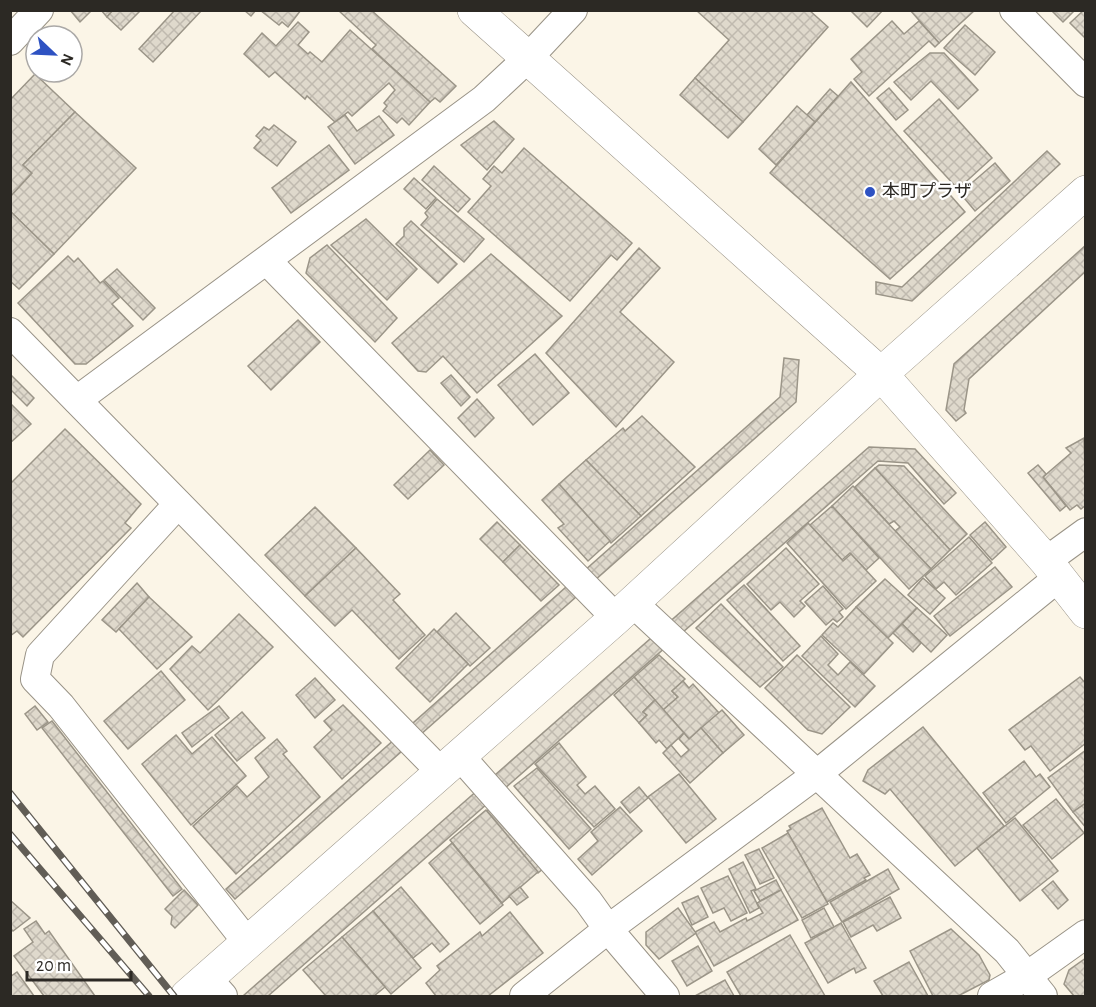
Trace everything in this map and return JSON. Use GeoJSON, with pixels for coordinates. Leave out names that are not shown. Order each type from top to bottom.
{"type":"FeatureCollection","features":[{"type":"Feature","properties":{"kind":"street"},"geometry":{"type":"LineString","coordinates":[[10,41],[39,10]]}},
{"type":"Feature","properties":{"kind":"street"},"geometry":{"type":"LineString","coordinates":[[474,10],[881,374],[1052,569],[1086,612]]}},
{"type":"Feature","properties":{"kind":"street"},"geometry":{"type":"LineString","coordinates":[[77,400],[484,99],[528,58],[573,10]]}},
{"type":"Feature","properties":{"kind":"street"},"geometry":{"type":"LineString","coordinates":[[1014,10],[1086,83]]}},
{"type":"Feature","properties":{"kind":"street"},"geometry":{"type":"LineString","coordinates":[[206,990],[247,942],[624,610],[881,374],[1086,192]]}},
{"type":"Feature","properties":{"kind":"street"},"geometry":{"type":"LineString","coordinates":[[267,261],[624,610],[817,774],[1007,951],[1035,986]]}},
{"type":"Feature","properties":{"kind":"street"},"geometry":{"type":"LineString","coordinates":[[10,332],[178,504],[451,764],[588,901],[608,929],[665,996]]}},
{"type":"Feature","properties":{"kind":"street"},"geometry":{"type":"LineString","coordinates":[[178,504],[40,654],[35,679],[61,706],[247,942]]}},
{"type":"Feature","properties":{"kind":"street"},"geometry":{"type":"LineString","coordinates":[[524,996],[608,929],[817,774],[1052,569],[1086,532]]}},
{"type":"Feature","properties":{"kind":"street"},"geometry":{"type":"LineString","coordinates":[[992,996],[1035,986],[1086,934]]}},
{"type":"Feature","properties":{"kind":"building"},"geometry":{"type":"Polygon","coordinates":[[[70,10],[92,10],[80,22],[70,10]]]}},
{"type":"Feature","properties":{"kind":"building"},"geometry":{"type":"Polygon","coordinates":[[[101,10],[113,10],[107,17],[101,10]]]}},
{"type":"Feature","properties":{"kind":"building"},"geometry":{"type":"Polygon","coordinates":[[[113,10],[141,10],[121,30],[107,17],[113,10]]]}},
{"type":"Feature","properties":{"kind":"building"},"geometry":{"type":"Polygon","coordinates":[[[175,10],[202,10],[153,62],[139,49],[175,10]]]}},
{"type":"Feature","properties":{"kind":"building"},"geometry":{"type":"Polygon","coordinates":[[[244,10],[256,10],[251,16],[244,10]]]}},
{"type":"Feature","properties":{"kind":"building"},"geometry":{"type":"Polygon","coordinates":[[[260,10],[301,10],[288,27],[282,22],[279,25],[260,10]]]}},
{"type":"Feature","properties":{"kind":"building"},"geometry":{"type":"Polygon","coordinates":[[[338,10],[371,10],[456,86],[440,102],[435,98],[430,102],[372,49],[376,45],[338,10]]]}},
{"type":"Feature","properties":{"kind":"building"},"geometry":{"type":"Polygon","coordinates":[[[696,10],[809,10],[828,27],[743,122],[695,78],[729,40],[696,10]]]}},
{"type":"Feature","properties":{"kind":"building"},"geometry":{"type":"Polygon","coordinates":[[[850,10],[883,10],[867,27],[850,10]]]}},
{"type":"Feature","properties":{"kind":"building"},"geometry":{"type":"Polygon","coordinates":[[[910,10],[975,10],[939,43],[910,10]]]}},
{"type":"Feature","properties":{"kind":"building"},"geometry":{"type":"Polygon","coordinates":[[[1051,10],[1075,10],[1063,22],[1051,10]]]}},
{"type":"Feature","properties":{"kind":"building"},"geometry":{"type":"Polygon","coordinates":[[[1086,10],[1086,39],[1070,23],[1086,10]]]}},
{"type":"Feature","properties":{"kind":"building"},"geometry":{"type":"Polygon","coordinates":[[[892,21],[904,34],[919,21],[939,43],[935,47],[929,41],[869,96],[854,79],[862,72],[851,59],[892,21]]]}},
{"type":"Feature","properties":{"kind":"building"},"geometry":{"type":"Polygon","coordinates":[[[298,22],[309,32],[298,45],[308,54],[310,52],[322,62],[350,30],[430,102],[409,125],[402,118],[397,123],[383,111],[387,106],[384,103],[395,90],[389,83],[352,116],[348,112],[335,122],[307,96],[305,99],[275,72],[269,77],[244,54],[262,33],[276,46],[298,22]]]}},
{"type":"Feature","properties":{"kind":"building"},"geometry":{"type":"Polygon","coordinates":[[[965,25],[995,52],[975,75],[944,48],[965,25]]]}},
{"type":"Feature","properties":{"kind":"building"},"geometry":{"type":"Polygon","coordinates":[[[930,53],[944,53],[978,90],[958,109],[931,81],[911,100],[894,82],[930,53]]]}},
{"type":"Feature","properties":{"kind":"building"},"geometry":{"type":"Polygon","coordinates":[[[695,78],[743,122],[728,138],[680,95],[695,78]]]}},
{"type":"Feature","properties":{"kind":"building","name":"本町プラザ"},"geometry":{"type":"Polygon","coordinates":[[[851,82],[965,212],[890,279],[770,173],[851,82]]]}},
{"type":"Feature","properties":{"kind":"building"},"geometry":{"type":"Polygon","coordinates":[[[25,84],[46,84],[75,112],[23,165],[32,173],[10,197],[10,100],[25,84]]]}},
{"type":"Feature","properties":{"kind":"building"},"geometry":{"type":"Polygon","coordinates":[[[889,88],[908,110],[896,120],[877,98],[889,88]]]}},
{"type":"Feature","properties":{"kind":"building"},"geometry":{"type":"Polygon","coordinates":[[[830,89],[838,96],[815,122],[807,115],[830,89]]]}},
{"type":"Feature","properties":{"kind":"building"},"geometry":{"type":"Polygon","coordinates":[[[939,99],[992,158],[958,189],[904,131],[939,99]]]}},
{"type":"Feature","properties":{"kind":"building"},"geometry":{"type":"Polygon","coordinates":[[[797,106],[815,122],[776,165],[759,149],[797,106]]]}},
{"type":"Feature","properties":{"kind":"building"},"geometry":{"type":"Polygon","coordinates":[[[75,112],[136,168],[54,254],[10,211],[10,197],[32,173],[23,165],[75,112]]]}},
{"type":"Feature","properties":{"kind":"building"},"geometry":{"type":"Polygon","coordinates":[[[345,115],[357,131],[379,116],[394,135],[355,164],[328,127],[345,115]]]}},
{"type":"Feature","properties":{"kind":"building"},"geometry":{"type":"Polygon","coordinates":[[[494,121],[514,139],[487,170],[461,145],[494,121]]]}},
{"type":"Feature","properties":{"kind":"building"},"geometry":{"type":"Polygon","coordinates":[[[274,125],[296,142],[277,166],[254,148],[261,140],[256,136],[264,127],[269,130],[274,125]]]}},
{"type":"Feature","properties":{"kind":"building"},"geometry":{"type":"Polygon","coordinates":[[[329,145],[349,170],[291,213],[272,188],[329,145]]]}},
{"type":"Feature","properties":{"kind":"building"},"geometry":{"type":"Polygon","coordinates":[[[524,148],[632,243],[617,260],[611,255],[570,301],[468,212],[491,186],[483,179],[494,166],[502,173],[524,148]]]}},
{"type":"Feature","properties":{"kind":"building"},"geometry":{"type":"Polygon","coordinates":[[[1047,151],[1060,164],[912,301],[876,294],[876,282],[902,287],[1047,151]]]}},
{"type":"Feature","properties":{"kind":"building"},"geometry":{"type":"Polygon","coordinates":[[[995,163],[1010,181],[975,211],[960,193],[995,163]]]}},
{"type":"Feature","properties":{"kind":"building"},"geometry":{"type":"Polygon","coordinates":[[[434,166],[470,199],[458,212],[422,180],[434,166]]]}},
{"type":"Feature","properties":{"kind":"building"},"geometry":{"type":"Polygon","coordinates":[[[414,178],[436,198],[426,209],[404,189],[414,178]]]}},
{"type":"Feature","properties":{"kind":"building"},"geometry":{"type":"Polygon","coordinates":[[[437,199],[484,239],[464,262],[421,225],[428,217],[425,213],[437,199]]]}},
{"type":"Feature","properties":{"kind":"building"},"geometry":{"type":"Polygon","coordinates":[[[10,211],[54,254],[19,289],[10,281],[10,211]]]}},
{"type":"Feature","properties":{"kind":"building"},"geometry":{"type":"Polygon","coordinates":[[[366,219],[417,269],[387,300],[331,245],[366,219]]]}},
{"type":"Feature","properties":{"kind":"building"},"geometry":{"type":"Polygon","coordinates":[[[411,221],[457,264],[438,283],[396,244],[404,236],[404,228],[411,221]]]}},
{"type":"Feature","properties":{"kind":"building"},"geometry":{"type":"Polygon","coordinates":[[[327,245],[397,318],[375,342],[306,273],[310,258],[327,245]]]}},
{"type":"Feature","properties":{"kind":"building"},"geometry":{"type":"Polygon","coordinates":[[[1086,245],[1086,271],[969,379],[964,410],[966,413],[956,421],[946,410],[954,364],[1086,245]]]}},
{"type":"Feature","properties":{"kind":"building"},"geometry":{"type":"Polygon","coordinates":[[[639,248],[660,268],[620,312],[674,362],[616,427],[546,353],[639,248]]]}},
{"type":"Feature","properties":{"kind":"building"},"geometry":{"type":"Polygon","coordinates":[[[491,254],[562,316],[477,393],[443,356],[426,372],[418,371],[392,343],[491,254]]]}},
{"type":"Feature","properties":{"kind":"building"},"geometry":{"type":"Polygon","coordinates":[[[68,256],[74,262],[78,258],[100,283],[103,281],[119,298],[112,304],[133,326],[86,364],[75,364],[18,303],[68,256]]]}},
{"type":"Feature","properties":{"kind":"building"},"geometry":{"type":"Polygon","coordinates":[[[117,269],[155,308],[143,320],[104,280],[117,269]]]}},
{"type":"Feature","properties":{"kind":"building"},"geometry":{"type":"Polygon","coordinates":[[[298,320],[320,342],[271,390],[248,366],[298,320]]]}},
{"type":"Feature","properties":{"kind":"building"},"geometry":{"type":"Polygon","coordinates":[[[535,354],[569,393],[533,425],[498,385],[535,354]]]}},
{"type":"Feature","properties":{"kind":"building"},"geometry":{"type":"Polygon","coordinates":[[[784,358],[799,360],[796,402],[235,899],[226,889],[780,397],[784,358]]]}},
{"type":"Feature","properties":{"kind":"building"},"geometry":{"type":"Polygon","coordinates":[[[10,374],[34,398],[27,406],[10,389],[10,374]]]}},
{"type":"Feature","properties":{"kind":"building"},"geometry":{"type":"Polygon","coordinates":[[[451,375],[470,397],[461,406],[441,383],[451,375]]]}},
{"type":"Feature","properties":{"kind":"building"},"geometry":{"type":"Polygon","coordinates":[[[477,399],[494,418],[475,437],[458,418],[477,399]]]}},
{"type":"Feature","properties":{"kind":"building"},"geometry":{"type":"Polygon","coordinates":[[[10,403],[31,424],[10,443],[10,403]]]}},
{"type":"Feature","properties":{"kind":"building"},"geometry":{"type":"Polygon","coordinates":[[[642,416],[695,467],[641,516],[586,460],[623,428],[625,431],[642,416]]]}},
{"type":"Feature","properties":{"kind":"building"},"geometry":{"type":"Polygon","coordinates":[[[65,429],[141,504],[125,523],[131,528],[23,637],[17,631],[10,636],[10,484],[65,429]]]}},
{"type":"Feature","properties":{"kind":"building"},"geometry":{"type":"Polygon","coordinates":[[[1084,438],[1086,505],[1081,509],[1077,505],[1070,510],[1043,477],[1071,453],[1066,448],[1084,438]]]}},
{"type":"Feature","properties":{"kind":"building"},"geometry":{"type":"Polygon","coordinates":[[[869,447],[915,449],[956,493],[944,504],[908,463],[878,461],[268,996],[243,996],[869,447]]]}},
{"type":"Feature","properties":{"kind":"building"},"geometry":{"type":"Polygon","coordinates":[[[430,450],[444,465],[408,499],[394,485],[430,450]]]}},
{"type":"Feature","properties":{"kind":"building"},"geometry":{"type":"Polygon","coordinates":[[[586,460],[641,516],[611,543],[559,484],[586,460]]]}},
{"type":"Feature","properties":{"kind":"building"},"geometry":{"type":"Polygon","coordinates":[[[879,465],[904,466],[967,534],[950,550],[875,468],[879,465]]]}},
{"type":"Feature","properties":{"kind":"building"},"geometry":{"type":"Polygon","coordinates":[[[1038,465],[1046,474],[1043,477],[1066,506],[1060,511],[1028,473],[1038,465]]]}},
{"type":"Feature","properties":{"kind":"building"},"geometry":{"type":"Polygon","coordinates":[[[875,468],[950,550],[931,569],[895,531],[900,527],[894,521],[889,524],[855,487],[875,468]]]}},
{"type":"Feature","properties":{"kind":"building"},"geometry":{"type":"Polygon","coordinates":[[[559,484],[610,541],[588,561],[558,528],[564,524],[542,500],[559,484]]]}},
{"type":"Feature","properties":{"kind":"building"},"geometry":{"type":"Polygon","coordinates":[[[853,486],[931,569],[909,589],[832,506],[853,486]]]}},
{"type":"Feature","properties":{"kind":"building"},"geometry":{"type":"Polygon","coordinates":[[[832,506],[879,558],[866,570],[850,553],[842,560],[810,525],[832,506]]]}},
{"type":"Feature","properties":{"kind":"building"},"geometry":{"type":"Polygon","coordinates":[[[315,507],[356,548],[305,596],[265,555],[315,507]]]}},
{"type":"Feature","properties":{"kind":"building"},"geometry":{"type":"Polygon","coordinates":[[[497,522],[520,545],[503,562],[480,539],[497,522]]]}},
{"type":"Feature","properties":{"kind":"building"},"geometry":{"type":"Polygon","coordinates":[[[985,522],[1006,547],[992,560],[970,535],[985,522]]]}},
{"type":"Feature","properties":{"kind":"building"},"geometry":{"type":"Polygon","coordinates":[[[808,523],[843,561],[851,554],[876,581],[846,609],[787,543],[808,523]]]}},
{"type":"Feature","properties":{"kind":"building"},"geometry":{"type":"Polygon","coordinates":[[[969,537],[992,563],[956,595],[944,582],[936,589],[925,576],[969,537]]]}},
{"type":"Feature","properties":{"kind":"building"},"geometry":{"type":"Polygon","coordinates":[[[520,545],[559,585],[541,601],[503,562],[520,545]]]}},
{"type":"Feature","properties":{"kind":"building"},"geometry":{"type":"Polygon","coordinates":[[[356,548],[400,594],[393,600],[425,635],[399,659],[352,610],[335,626],[305,596],[356,548]]]}},
{"type":"Feature","properties":{"kind":"building"},"geometry":{"type":"Polygon","coordinates":[[[786,548],[819,584],[800,601],[805,606],[794,617],[780,602],[771,610],[747,584],[786,548]]]}},
{"type":"Feature","properties":{"kind":"building"},"geometry":{"type":"Polygon","coordinates":[[[995,567],[1012,587],[950,636],[934,616],[995,567]]]}},
{"type":"Feature","properties":{"kind":"building"},"geometry":{"type":"Polygon","coordinates":[[[923,578],[945,598],[930,614],[908,595],[923,578]]]}},
{"type":"Feature","properties":{"kind":"building"},"geometry":{"type":"Polygon","coordinates":[[[885,579],[917,608],[888,638],[856,607],[885,579]]]}},
{"type":"Feature","properties":{"kind":"building"},"geometry":{"type":"Polygon","coordinates":[[[137,583],[149,597],[116,632],[102,620],[137,583]]]}},
{"type":"Feature","properties":{"kind":"building"},"geometry":{"type":"Polygon","coordinates":[[[744,585],[800,646],[783,661],[727,600],[744,585]]]}},
{"type":"Feature","properties":{"kind":"building"},"geometry":{"type":"Polygon","coordinates":[[[823,586],[843,609],[839,612],[843,617],[837,622],[833,619],[826,625],[805,602],[823,586]]]}},
{"type":"Feature","properties":{"kind":"building"},"geometry":{"type":"Polygon","coordinates":[[[149,597],[192,637],[157,669],[119,629],[149,597]]]}},
{"type":"Feature","properties":{"kind":"building"},"geometry":{"type":"Polygon","coordinates":[[[721,604],[783,667],[760,687],[696,628],[721,604]]]}},
{"type":"Feature","properties":{"kind":"building"},"geometry":{"type":"Polygon","coordinates":[[[856,607],[893,643],[864,674],[822,635],[833,623],[838,627],[856,607]]]}},
{"type":"Feature","properties":{"kind":"building"},"geometry":{"type":"Polygon","coordinates":[[[917,608],[947,635],[931,652],[902,624],[917,608]]]}},
{"type":"Feature","properties":{"kind":"building"},"geometry":{"type":"Polygon","coordinates":[[[456,613],[490,648],[470,666],[437,632],[456,613]]]}},
{"type":"Feature","properties":{"kind":"building"},"geometry":{"type":"Polygon","coordinates":[[[239,614],[273,647],[208,710],[170,669],[192,646],[200,653],[239,614]]]}},
{"type":"Feature","properties":{"kind":"building"},"geometry":{"type":"Polygon","coordinates":[[[902,624],[921,643],[913,652],[893,633],[902,624]]]}},
{"type":"Feature","properties":{"kind":"building"},"geometry":{"type":"Polygon","coordinates":[[[434,629],[468,664],[430,702],[396,668],[434,629]]]}},
{"type":"Feature","properties":{"kind":"building"},"geometry":{"type":"Polygon","coordinates":[[[821,636],[838,654],[828,665],[838,675],[850,662],[875,686],[855,707],[802,656],[821,636]]]}},
{"type":"Feature","properties":{"kind":"building"},"geometry":{"type":"Polygon","coordinates":[[[659,655],[685,679],[672,691],[678,697],[663,710],[634,677],[659,655]]]}},
{"type":"Feature","properties":{"kind":"building"},"geometry":{"type":"Polygon","coordinates":[[[797,655],[850,707],[822,734],[808,730],[765,688],[797,655]]]}},
{"type":"Feature","properties":{"kind":"building"},"geometry":{"type":"Polygon","coordinates":[[[161,671],[185,700],[128,749],[104,721],[161,671]]]}},
{"type":"Feature","properties":{"kind":"building"},"geometry":{"type":"Polygon","coordinates":[[[634,677],[655,700],[643,712],[647,715],[639,723],[614,695],[634,677]]]}},
{"type":"Feature","properties":{"kind":"building"},"geometry":{"type":"Polygon","coordinates":[[[1080,677],[1086,684],[1086,743],[1050,771],[1031,746],[1025,750],[1009,730],[1080,677]]]}},
{"type":"Feature","properties":{"kind":"building"},"geometry":{"type":"Polygon","coordinates":[[[315,678],[335,700],[315,718],[296,695],[315,678]]]}},
{"type":"Feature","properties":{"kind":"building"},"geometry":{"type":"Polygon","coordinates":[[[683,681],[689,688],[693,684],[719,713],[689,739],[663,710],[678,697],[672,691],[683,681]]]}},
{"type":"Feature","properties":{"kind":"building"},"geometry":{"type":"Polygon","coordinates":[[[655,700],[684,733],[667,749],[659,740],[656,743],[639,723],[647,715],[643,712],[655,700]]]}},
{"type":"Feature","properties":{"kind":"building"},"geometry":{"type":"Polygon","coordinates":[[[343,705],[381,743],[342,779],[314,747],[332,730],[324,721],[343,705]]]}},
{"type":"Feature","properties":{"kind":"building"},"geometry":{"type":"Polygon","coordinates":[[[35,706],[48,722],[37,730],[25,714],[35,706]]]}},
{"type":"Feature","properties":{"kind":"building"},"geometry":{"type":"Polygon","coordinates":[[[219,706],[229,718],[192,747],[182,733],[219,706]]]}},
{"type":"Feature","properties":{"kind":"building"},"geometry":{"type":"Polygon","coordinates":[[[722,710],[744,735],[723,753],[701,728],[722,710]]]}},
{"type":"Feature","properties":{"kind":"building"},"geometry":{"type":"Polygon","coordinates":[[[242,712],[265,738],[237,761],[215,735],[242,712]]]}},
{"type":"Feature","properties":{"kind":"building"},"geometry":{"type":"Polygon","coordinates":[[[52,721],[182,889],[173,896],[42,728],[52,721]]]}},
{"type":"Feature","properties":{"kind":"building"},"geometry":{"type":"Polygon","coordinates":[[[923,727],[1004,826],[955,866],[890,789],[885,794],[863,781],[868,770],[923,727]]]}},
{"type":"Feature","properties":{"kind":"building"},"geometry":{"type":"Polygon","coordinates":[[[701,728],[723,753],[690,783],[663,753],[671,745],[681,757],[689,750],[679,739],[684,733],[689,739],[701,728]]]}},
{"type":"Feature","properties":{"kind":"building"},"geometry":{"type":"Polygon","coordinates":[[[176,735],[192,754],[212,737],[246,776],[191,825],[142,764],[176,735]]]}},
{"type":"Feature","properties":{"kind":"building"},"geometry":{"type":"Polygon","coordinates":[[[277,739],[287,751],[283,754],[320,797],[236,874],[193,826],[237,786],[247,797],[269,777],[255,758],[277,739]]]}},
{"type":"Feature","properties":{"kind":"building"},"geometry":{"type":"Polygon","coordinates":[[[559,743],[586,777],[577,785],[585,794],[595,786],[615,809],[594,827],[535,764],[559,743]]]}},
{"type":"Feature","properties":{"kind":"building"},"geometry":{"type":"Polygon","coordinates":[[[1086,750],[1086,803],[1073,812],[1048,778],[1086,750]]]}},
{"type":"Feature","properties":{"kind":"building"},"geometry":{"type":"Polygon","coordinates":[[[1024,761],[1036,777],[1040,774],[1050,787],[1006,823],[983,793],[1024,761]]]}},
{"type":"Feature","properties":{"kind":"building"},"geometry":{"type":"Polygon","coordinates":[[[537,768],[591,829],[569,849],[514,786],[537,768]]]}},
{"type":"Feature","properties":{"kind":"building"},"geometry":{"type":"Polygon","coordinates":[[[679,774],[716,819],[686,843],[648,797],[679,774]]]}},
{"type":"Feature","properties":{"kind":"building"},"geometry":{"type":"Polygon","coordinates":[[[639,787],[648,798],[630,813],[621,802],[639,787]]]}},
{"type":"Feature","properties":{"kind":"building"},"geometry":{"type":"Polygon","coordinates":[[[1056,799],[1084,833],[1052,859],[1023,825],[1056,799]]]}},
{"type":"Feature","properties":{"kind":"building"},"geometry":{"type":"Polygon","coordinates":[[[498,801],[550,863],[538,873],[487,811],[498,801]]]}},
{"type":"Feature","properties":{"kind":"building"},"geometry":{"type":"Polygon","coordinates":[[[1086,803],[1086,828],[1073,812],[1086,803]]]}},
{"type":"Feature","properties":{"kind":"building"},"geometry":{"type":"Polygon","coordinates":[[[620,807],[642,831],[592,875],[578,859],[598,841],[591,832],[620,807]]]}},
{"type":"Feature","properties":{"kind":"building"},"geometry":{"type":"Polygon","coordinates":[[[822,808],[850,858],[857,854],[870,875],[864,878],[866,880],[827,902],[787,831],[791,829],[789,826],[822,808]]]}},
{"type":"Feature","properties":{"kind":"building"},"geometry":{"type":"Polygon","coordinates":[[[486,810],[538,872],[502,903],[450,840],[486,810]]]}},
{"type":"Feature","properties":{"kind":"building"},"geometry":{"type":"Polygon","coordinates":[[[1015,818],[1058,871],[1020,901],[977,848],[1015,818]]]}},
{"type":"Feature","properties":{"kind":"building"},"geometry":{"type":"Polygon","coordinates":[[[788,833],[828,904],[802,918],[762,848],[788,833]]]}},
{"type":"Feature","properties":{"kind":"building"},"geometry":{"type":"Polygon","coordinates":[[[452,843],[503,905],[480,924],[429,863],[452,843]]]}},
{"type":"Feature","properties":{"kind":"building"},"geometry":{"type":"Polygon","coordinates":[[[759,849],[774,878],[760,884],[745,855],[759,849]]]}},
{"type":"Feature","properties":{"kind":"building"},"geometry":{"type":"Polygon","coordinates":[[[743,862],[756,889],[751,891],[759,908],[750,913],[729,869],[743,862]]]}},
{"type":"Feature","properties":{"kind":"building"},"geometry":{"type":"Polygon","coordinates":[[[888,869],[899,889],[842,922],[830,902],[888,869]]]}},
{"type":"Feature","properties":{"kind":"building"},"geometry":{"type":"Polygon","coordinates":[[[728,876],[747,913],[731,921],[724,908],[713,913],[701,888],[728,876]]]}},
{"type":"Feature","properties":{"kind":"building"},"geometry":{"type":"Polygon","coordinates":[[[776,880],[781,890],[760,901],[754,891],[776,880]]]}},
{"type":"Feature","properties":{"kind":"building"},"geometry":{"type":"Polygon","coordinates":[[[1053,881],[1068,900],[1058,909],[1042,890],[1053,881]]]}},
{"type":"Feature","properties":{"kind":"building"},"geometry":{"type":"Polygon","coordinates":[[[401,887],[449,944],[440,952],[432,943],[413,958],[373,911],[401,887]]]}},
{"type":"Feature","properties":{"kind":"building"},"geometry":{"type":"Polygon","coordinates":[[[520,887],[528,897],[517,905],[509,896],[520,887]]]}},
{"type":"Feature","properties":{"kind":"building"},"geometry":{"type":"Polygon","coordinates":[[[184,890],[198,905],[175,928],[171,924],[172,916],[165,909],[184,890]]]}},
{"type":"Feature","properties":{"kind":"building"},"geometry":{"type":"Polygon","coordinates":[[[781,890],[798,920],[714,966],[695,932],[714,922],[720,932],[746,918],[747,921],[763,913],[757,903],[781,890]]]}},
{"type":"Feature","properties":{"kind":"building"},"geometry":{"type":"Polygon","coordinates":[[[698,896],[708,917],[692,925],[682,903],[698,896]]]}},
{"type":"Feature","properties":{"kind":"building"},"geometry":{"type":"Polygon","coordinates":[[[890,897],[901,918],[877,931],[873,925],[851,937],[843,922],[890,897]]]}},
{"type":"Feature","properties":{"kind":"building"},"geometry":{"type":"Polygon","coordinates":[[[10,900],[30,918],[13,931],[10,928],[10,900]]]}},
{"type":"Feature","properties":{"kind":"building"},"geometry":{"type":"Polygon","coordinates":[[[678,908],[696,933],[659,959],[646,945],[646,932],[678,908]]]}},
{"type":"Feature","properties":{"kind":"building"},"geometry":{"type":"Polygon","coordinates":[[[824,908],[834,927],[811,938],[802,920],[824,908]]]}},
{"type":"Feature","properties":{"kind":"building"},"geometry":{"type":"Polygon","coordinates":[[[373,911],[421,968],[391,994],[342,937],[373,911]]]}},
{"type":"Feature","properties":{"kind":"building"},"geometry":{"type":"Polygon","coordinates":[[[510,912],[543,953],[488,996],[436,996],[426,983],[440,970],[437,966],[480,932],[482,936],[510,912]]]}},
{"type":"Feature","properties":{"kind":"building"},"geometry":{"type":"Polygon","coordinates":[[[36,921],[45,934],[49,931],[95,996],[44,996],[14,956],[33,942],[24,929],[36,921]]]}},
{"type":"Feature","properties":{"kind":"building"},"geometry":{"type":"Polygon","coordinates":[[[841,923],[866,968],[856,973],[854,968],[828,983],[805,943],[841,923]]]}},
{"type":"Feature","properties":{"kind":"building"},"geometry":{"type":"Polygon","coordinates":[[[951,929],[979,955],[990,975],[989,980],[958,996],[933,996],[910,951],[951,929]]]}},
{"type":"Feature","properties":{"kind":"building"},"geometry":{"type":"Polygon","coordinates":[[[790,935],[825,996],[741,996],[727,972],[790,935]]]}},
{"type":"Feature","properties":{"kind":"building"},"geometry":{"type":"Polygon","coordinates":[[[342,937],[385,987],[374,996],[326,996],[303,970],[342,937]]]}},
{"type":"Feature","properties":{"kind":"building"},"geometry":{"type":"Polygon","coordinates":[[[698,946],[712,971],[687,986],[672,961],[698,946]]]}},
{"type":"Feature","properties":{"kind":"building"},"geometry":{"type":"Polygon","coordinates":[[[1086,958],[1086,996],[1074,996],[1064,984],[1069,970],[1086,958]]]}},
{"type":"Feature","properties":{"kind":"building"},"geometry":{"type":"Polygon","coordinates":[[[909,962],[928,996],[883,996],[874,981],[909,962]]]}},
{"type":"Feature","properties":{"kind":"building"},"geometry":{"type":"Polygon","coordinates":[[[17,972],[34,996],[10,996],[10,977],[17,972]]]}},
{"type":"Feature","properties":{"kind":"building"},"geometry":{"type":"Polygon","coordinates":[[[725,980],[734,996],[695,996],[725,980]]]}},
{"type":"Feature","properties":{"kind":"railway"},"geometry":{"type":"LineString","coordinates":[[10,793],[174,996]]}},
{"type":"Feature","properties":{"kind":"railway"},"geometry":{"type":"LineString","coordinates":[[10,834],[149,996]]}},
{"type":"Feature","properties":{"kind":"place","name":"本町プラザ"},"geometry":{"type":"Point","coordinates":[870,192]}}]}
